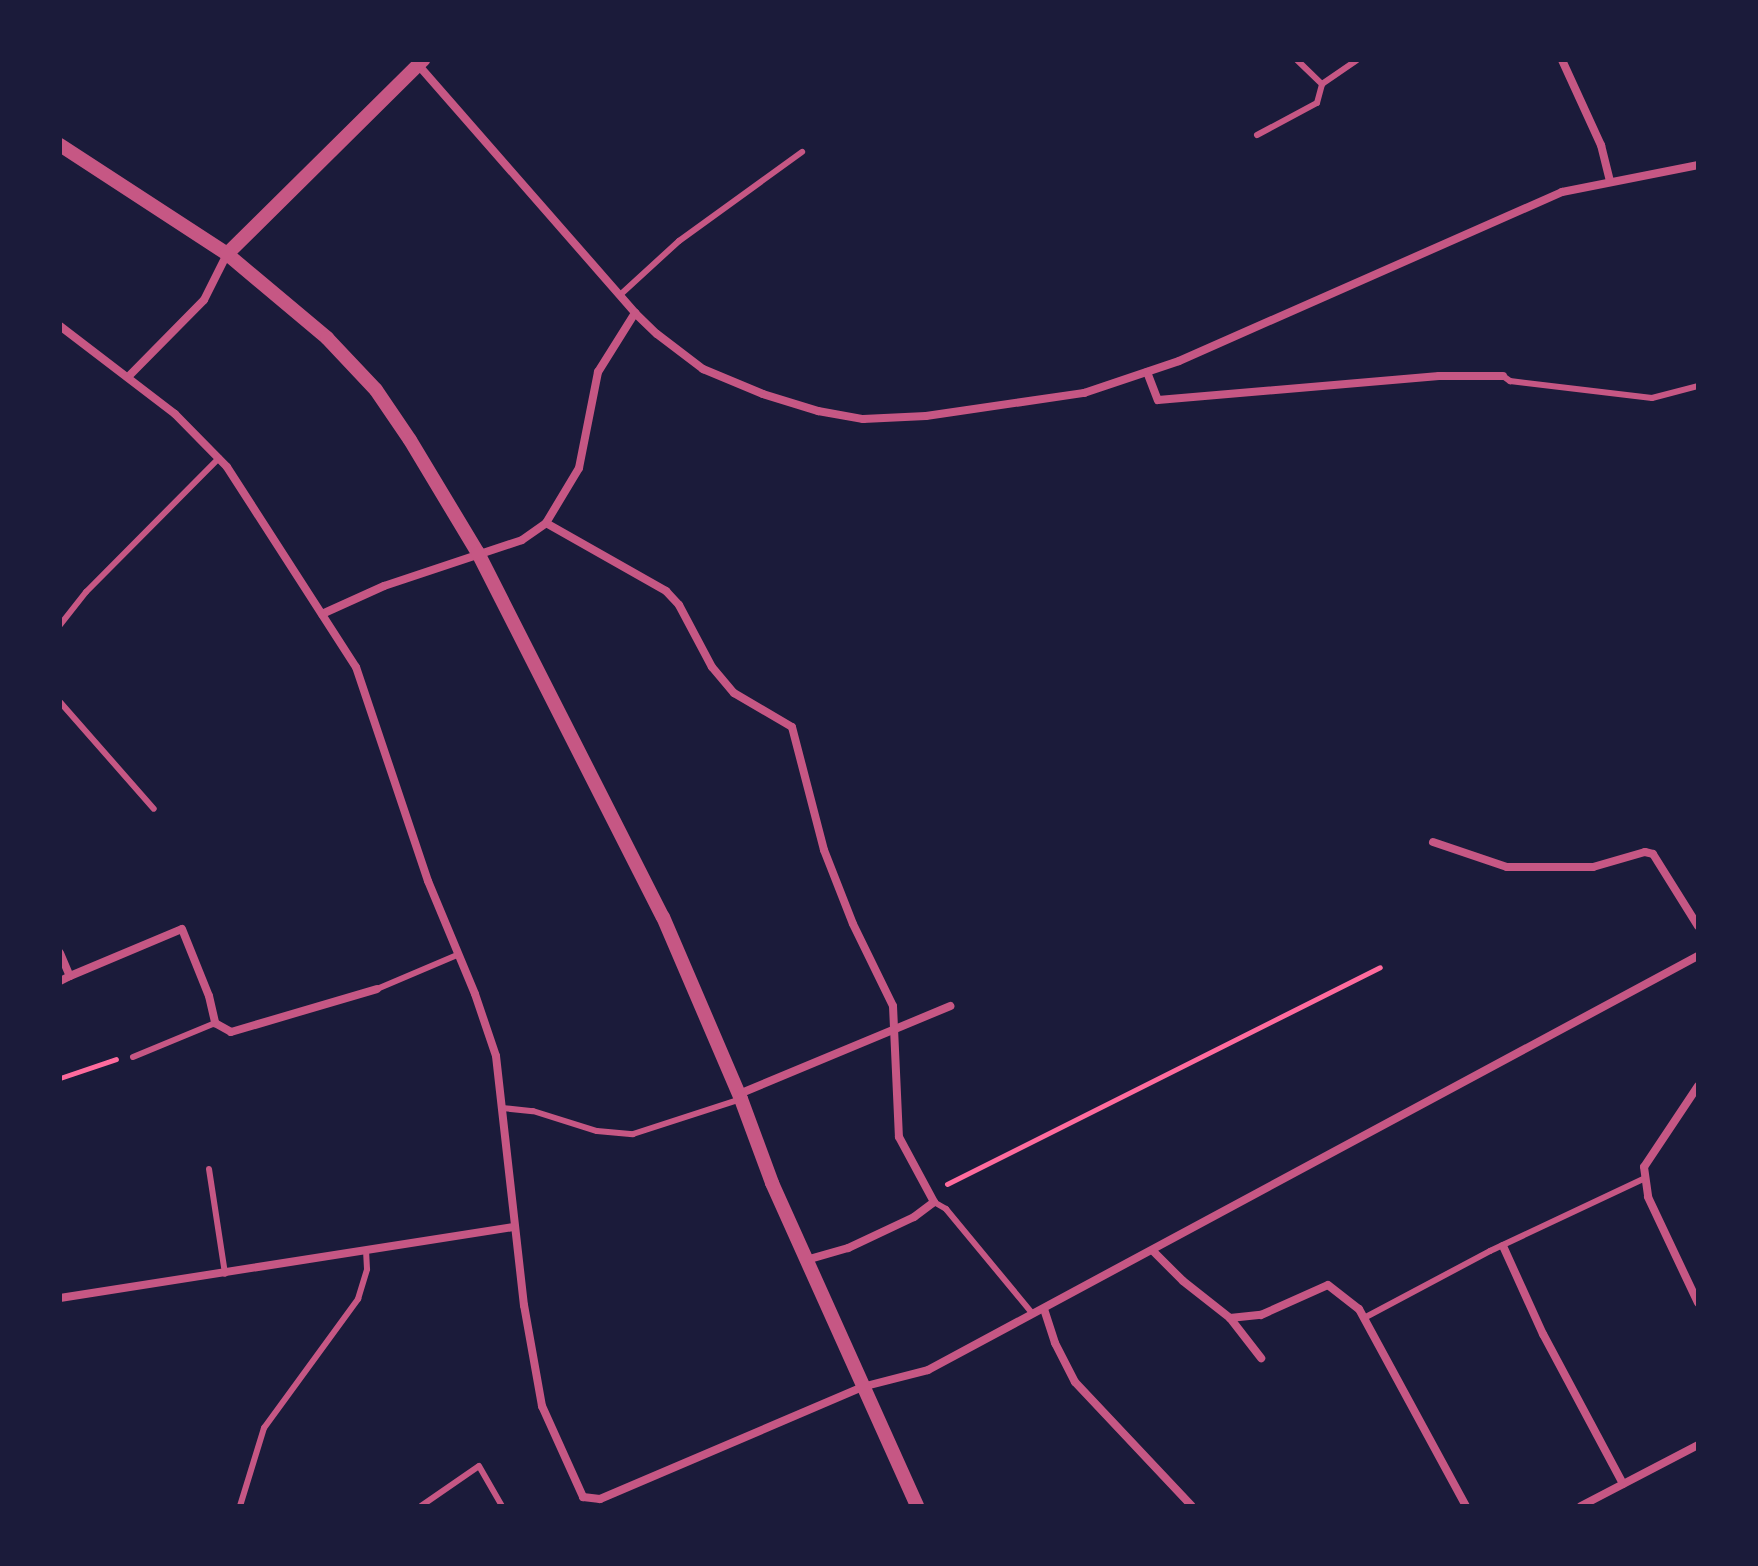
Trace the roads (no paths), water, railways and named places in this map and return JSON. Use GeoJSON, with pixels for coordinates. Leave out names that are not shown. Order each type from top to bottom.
{"type":"FeatureCollection","features":[{"type":"Feature","properties":{"kind":"street"},"geometry":{"type":"LineString","coordinates":[[1562,60],[1601,145],[1610,180]]}},
{"type":"Feature","properties":{"kind":"street"},"geometry":{"type":"LineString","coordinates":[[128,377],[204,300],[227,254],[422,64],[635,313],[703,369],[790,402],[863,419],[926,416],[1084,393],[1179,361],[1562,192],[1610,180],[1698,165]]}},
{"type":"Feature","properties":{"kind":"street"},"geometry":{"type":"LineString","coordinates":[[60,145],[227,254],[327,338],[376,390],[478,553],[644,879],[740,1096],[806,1260],[917,1506]]}},
{"type":"Feature","properties":{"kind":"street"},"geometry":{"type":"LineString","coordinates":[[322,614],[384,586],[522,540],[546,523],[579,468],[598,372],[635,313]]}},
{"type":"Feature","properties":{"kind":"street"},"geometry":{"type":"LineString","coordinates":[[60,326],[175,414],[219,458],[356,667],[428,881],[475,994],[496,1056],[514,1227],[542,1406],[584,1502],[603,1503],[862,1387],[928,1370],[1698,956]]}},
{"type":"Feature","properties":{"kind":"street"},"geometry":{"type":"LineString","coordinates":[[1147,372],[1158,400],[1425,377],[1503,376]]}},
{"type":"Feature","properties":{"kind":"street"},"geometry":{"type":"LineString","coordinates":[[546,523],[666,591],[679,605],[712,667],[734,693],[792,727],[824,850],[858,936],[893,1006],[899,1137],[934,1202],[914,1217],[848,1248],[806,1260]]}},
{"type":"Feature","properties":{"kind":"street"},"geometry":{"type":"LineString","coordinates":[[1433,842],[1507,867],[1593,867],[1645,852],[1653,854],[1698,926]]}},
{"type":"Feature","properties":{"kind":"street"},"geometry":{"type":"LineString","coordinates":[[60,981],[182,929],[209,996],[215,1023],[231,1032],[377,989]]}},
{"type":"Feature","properties":{"kind":"street"},"geometry":{"type":"LineString","coordinates":[[60,953],[70,976]]}},
{"type":"Feature","properties":{"kind":"street"},"geometry":{"type":"LineString","coordinates":[[740,1096],[950,1006]]}},
{"type":"Feature","properties":{"kind":"street"},"geometry":{"type":"LineString","coordinates":[[1698,1086],[1644,1167],[1648,1197],[1698,1303]]}},
{"type":"Feature","properties":{"kind":"street"},"geometry":{"type":"LineString","coordinates":[[60,1298],[514,1227]]}},
{"type":"Feature","properties":{"kind":"street"},"geometry":{"type":"LineString","coordinates":[[1503,1246],[1543,1334],[1623,1484]]}},
{"type":"Feature","properties":{"kind":"street"},"geometry":{"type":"LineString","coordinates":[[1153,1251],[1183,1281],[1230,1318],[1261,1358]]}},
{"type":"Feature","properties":{"kind":"street"},"geometry":{"type":"LineString","coordinates":[[1230,1318],[1261,1315],[1328,1285],[1359,1309],[1466,1506]]}},
{"type":"Feature","properties":{"kind":"street"},"geometry":{"type":"LineString","coordinates":[[1044,1309],[1055,1343],[1075,1382],[1192,1506]]}},
{"type":"Feature","properties":{"kind":"street"},"geometry":{"type":"LineString","coordinates":[[1581,1506],[1698,1445]]}},
{"type":"Feature","properties":{"kind":"lane"},"geometry":{"type":"LineString","coordinates":[[1297,60],[1322,84]]}},
{"type":"Feature","properties":{"kind":"lane"},"geometry":{"type":"LineString","coordinates":[[1257,135],[1317,103],[1322,84],[1357,60]]}},
{"type":"Feature","properties":{"kind":"lane"},"geometry":{"type":"LineString","coordinates":[[620,295],[679,241],[802,152]]}},
{"type":"Feature","properties":{"kind":"lane"},"geometry":{"type":"LineString","coordinates":[[1503,376],[1510,381],[1652,398],[1698,386]]}},
{"type":"Feature","properties":{"kind":"lane"},"geometry":{"type":"LineString","coordinates":[[60,625],[86,592],[219,458]]}},
{"type":"Feature","properties":{"kind":"lane"},"geometry":{"type":"LineString","coordinates":[[60,702],[154,809]]}},
{"type":"Feature","properties":{"kind":"lane"},"geometry":{"type":"LineString","coordinates":[[377,989],[457,955]]}},
{"type":"Feature","properties":{"kind":"lane"},"geometry":{"type":"LineString","coordinates":[[133,1057],[215,1023]]}},
{"type":"Feature","properties":{"kind":"lane"},"geometry":{"type":"LineString","coordinates":[[502,1108],[533,1111],[597,1131],[633,1134],[740,1096]]}},
{"type":"Feature","properties":{"kind":"lane"},"geometry":{"type":"LineString","coordinates":[[209,1169],[225,1274]]}},
{"type":"Feature","properties":{"kind":"lane"},"geometry":{"type":"LineString","coordinates":[[1364,1318],[1503,1246],[1645,1178]]}},
{"type":"Feature","properties":{"kind":"lane"},"geometry":{"type":"LineString","coordinates":[[934,1202],[946,1209],[1033,1314]]}},
{"type":"Feature","properties":{"kind":"lane"},"geometry":{"type":"LineString","coordinates":[[240,1506],[264,1428],[358,1299],[367,1269],[366,1252]]}},
{"type":"Feature","properties":{"kind":"lane"},"geometry":{"type":"LineString","coordinates":[[421,1506],[479,1466],[502,1506]]}}]}
